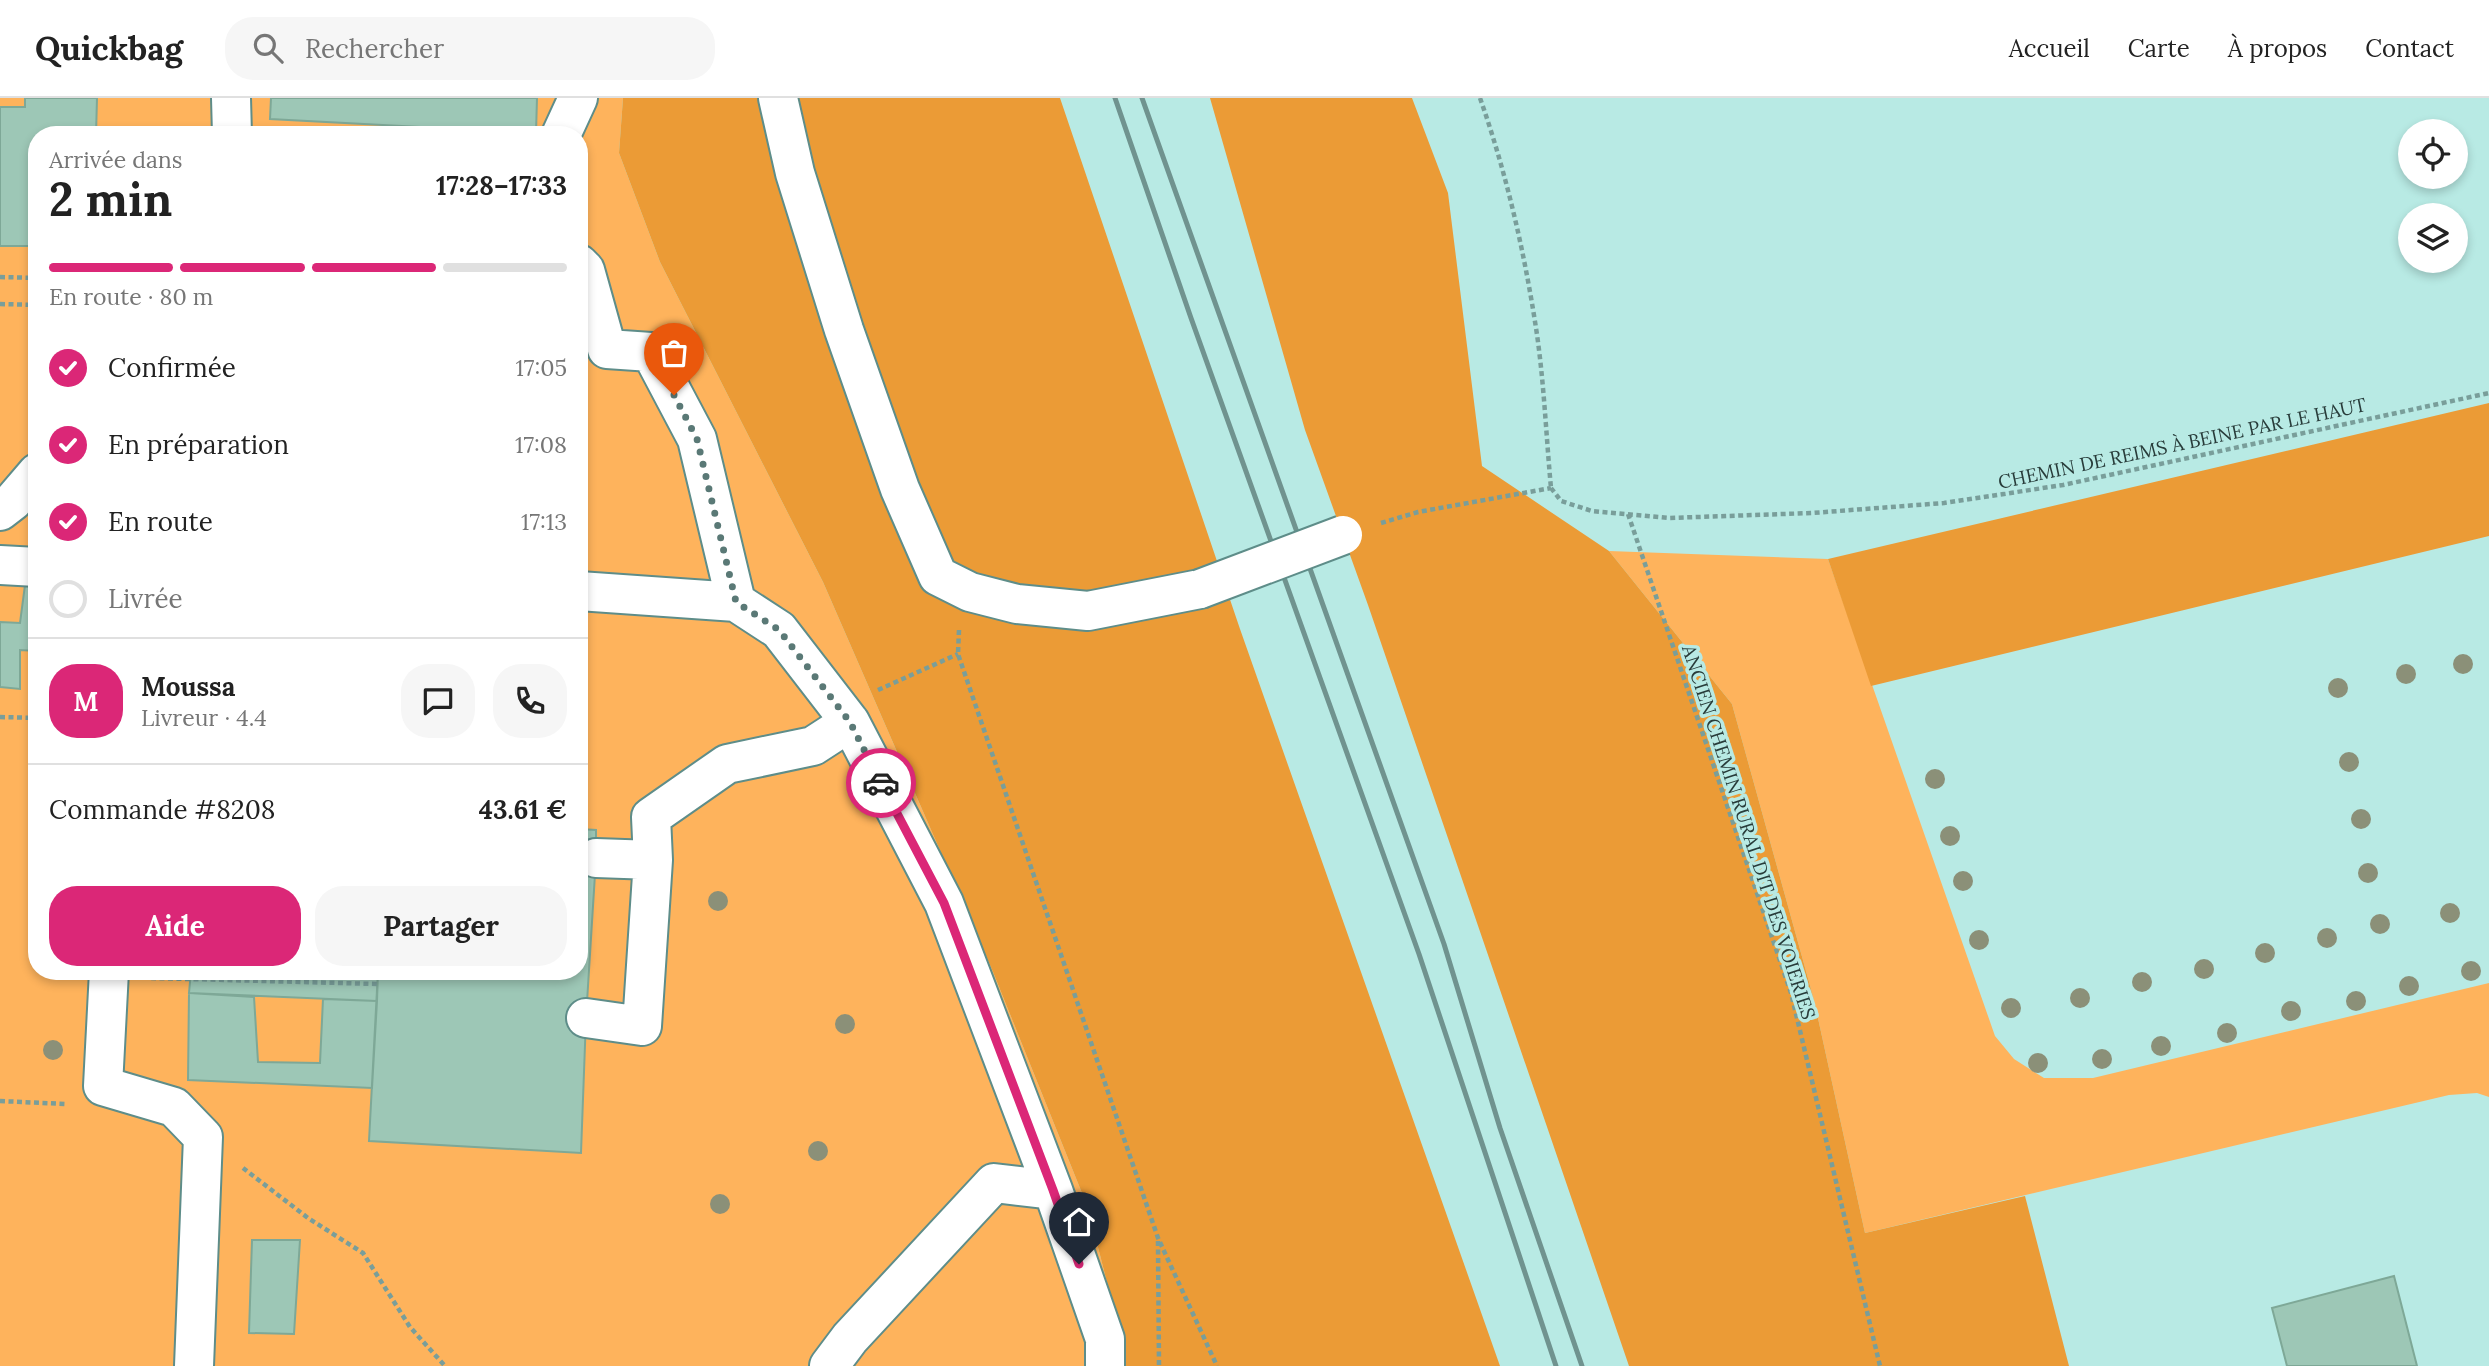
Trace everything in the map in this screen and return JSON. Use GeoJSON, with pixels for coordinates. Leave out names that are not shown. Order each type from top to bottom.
{"type":"FeatureCollection","features":[{"type":"Feature","properties":{"kind":"street"},"geometry":{"type":"LineString","coordinates":[[231,98],[232,126]]}},
{"type":"Feature","properties":{"kind":"street"},"geometry":{"type":"LineString","coordinates":[[565,126],[578,98]]}},
{"type":"Feature","properties":{"kind":"street"},"geometry":{"type":"LineString","coordinates":[[778,98],[795,173],[844,330],[900,489],[938,576],[970,592],[1017,604],[1088,611],[1200,589],[1343,535]]}},
{"type":"Feature","properties":{"kind":"street"},"geometry":{"type":"LineString","coordinates":[[588,281],[607,349],[651,352],[697,439],[736,602]]}},
{"type":"Feature","properties":{"kind":"street"},"geometry":{"type":"LineString","coordinates":[[0,511],[28,484]]}},
{"type":"Feature","properties":{"kind":"street"},"geometry":{"type":"LineString","coordinates":[[0,565],[28,566]]}},
{"type":"Feature","properties":{"kind":"street"},"geometry":{"type":"LineString","coordinates":[[588,592],[736,602],[779,630],[850,722],[944,903],[1053,1190],[1105,1339],[1105,1366]]}},
{"type":"Feature","properties":{"kind":"street"},"geometry":{"type":"LineString","coordinates":[[586,1018],[642,1026],[653,860],[652,817],[727,764],[813,746],[850,722]]}},
{"type":"Feature","properties":{"kind":"street"},"geometry":{"type":"LineString","coordinates":[[596,858],[653,860]]}},
{"type":"Feature","properties":{"kind":"street"},"geometry":{"type":"LineString","coordinates":[[109,980],[103,1086],[174,1107],[203,1137],[194,1366]]}},
{"type":"Feature","properties":{"kind":"street"},"geometry":{"type":"LineString","coordinates":[[829,1366],[850,1338],[994,1183],[1053,1190]]}},
{"type":"Feature","properties":{"kind":"path"},"geometry":{"type":"LineString","coordinates":[[1343,535],[1418,512],[1551,488],[1536,330],[1521,245],[1493,133],[1480,98]]}},
{"type":"Feature","properties":{"kind":"path"},"geometry":{"type":"LineString","coordinates":[[0,277],[28,278]]}},
{"type":"Feature","properties":{"kind":"path"},"geometry":{"type":"LineString","coordinates":[[0,304],[28,305]]}},
{"type":"Feature","properties":{"kind":"path","name":"CHEMIN DE REIMS À BEINE PAR LE HAUT"},"geometry":{"type":"LineString","coordinates":[[1551,488],[1562,501],[1592,511],[1669,518],[1944,503],[2063,485],[2489,393]]}},
{"type":"Feature","properties":{"kind":"path","name":"ANCIEN CHEMIN RURAL DIT DES VOIERIES"},"geometry":{"type":"LineString","coordinates":[[1628,514],[1791,993],[1880,1366]]}},
{"type":"Feature","properties":{"kind":"path"},"geometry":{"type":"LineString","coordinates":[[938,576],[960,625],[958,654],[1158,1238],[1217,1366]]}},
{"type":"Feature","properties":{"kind":"path"},"geometry":{"type":"LineString","coordinates":[[850,722],[880,688],[958,654]]}},
{"type":"Feature","properties":{"kind":"path"},"geometry":{"type":"LineString","coordinates":[[0,717],[28,718]]}},
{"type":"Feature","properties":{"kind":"path"},"geometry":{"type":"LineString","coordinates":[[237,980],[377,984]]}},
{"type":"Feature","properties":{"kind":"path"},"geometry":{"type":"LineString","coordinates":[[203,1137],[308,1218],[363,1253],[410,1327],[445,1366]]}},
{"type":"Feature","properties":{"kind":"path"},"geometry":{"type":"LineString","coordinates":[[1158,1238],[1159,1366]]}},
{"type":"Feature","properties":{"kind":"shaded area"},"geometry":{"type":"Polygon","coordinates":[[[0,98],[623,98],[619,153],[660,262],[823,582],[993,972],[1088,1208],[1126,1357],[1126,1366],[0,1366],[0,98]]]}},
{"type":"Feature","properties":{"kind":"shaded area"},"geometry":{"type":"Polygon","coordinates":[[[623,98],[1060,98],[1240,629],[1500,1366],[1126,1366],[1126,1357],[1088,1208],[993,972],[823,582],[660,262],[619,153],[623,98]]]}},
{"type":"Feature","properties":{"kind":"shaded area"},"geometry":{"type":"Polygon","coordinates":[[[1210,98],[1412,98],[1448,193],[1482,466],[1609,551],[1732,704],[1814,1000],[1865,1233],[2025,1196],[2069,1366],[1629,1366],[1368,605],[1305,430],[1210,98]]]}},
{"type":"Feature","properties":{"kind":"shaded area"},"geometry":{"type":"Polygon","coordinates":[[[2489,403],[2489,536],[1871,686],[1828,559],[2489,403]]]}},
{"type":"Feature","properties":{"kind":"shaded area"},"geometry":{"type":"Polygon","coordinates":[[[1609,551],[1828,559],[1995,1036],[2014,1059],[2044,1078],[2093,1078],[2489,983],[2489,1097],[2477,1093],[2449,1095],[1865,1233],[1814,1000],[1732,704],[1609,551]]]}},
{"type":"Feature","properties":{"kind":"building"},"geometry":{"type":"Polygon","coordinates":[[[25,98],[97,98],[96,126],[28,126],[28,246],[0,246],[0,107],[25,107],[25,98]]]}},
{"type":"Feature","properties":{"kind":"building"},"geometry":{"type":"Polygon","coordinates":[[[271,98],[537,98],[536,126],[403,126],[270,119],[271,98]]]}},
{"type":"Feature","properties":{"kind":"building"},"geometry":{"type":"Polygon","coordinates":[[[25,585],[28,585],[28,650],[20,650],[20,689],[0,687],[0,622],[20,623],[25,585]]]}},
{"type":"Feature","properties":{"kind":"building"},"geometry":{"type":"Polygon","coordinates":[[[588,830],[596,830],[581,1153],[369,1141],[378,980],[588,980],[588,830]]]}},
{"type":"Feature","properties":{"kind":"building"},"geometry":{"type":"Polygon","coordinates":[[[190,980],[378,980],[377,1001],[189,993],[190,980]]]}},
{"type":"Feature","properties":{"kind":"building"},"geometry":{"type":"Polygon","coordinates":[[[189,993],[254,997],[258,1062],[320,1063],[323,999],[377,1001],[372,1088],[188,1080],[189,993]]]}},
{"type":"Feature","properties":{"kind":"building"},"geometry":{"type":"Polygon","coordinates":[[[252,1240],[300,1240],[294,1334],[249,1333],[252,1240]]]}},
{"type":"Feature","properties":{"kind":"building"},"geometry":{"type":"Polygon","coordinates":[[[2394,1276],[2417,1366],[2287,1366],[2272,1308],[2394,1276]]]}},
{"type":"Feature","properties":{"kind":"railway"},"geometry":{"type":"LineString","coordinates":[[1115,98],[1419,954],[1556,1366]]}},
{"type":"Feature","properties":{"kind":"railway"},"geometry":{"type":"LineString","coordinates":[[1142,98],[1444,944],[1500,1128],[1582,1366]]}},
{"type":"Feature","properties":{"kind":"way so far"},"geometry":{"type":"LineString","coordinates":[[674,395],[697,439],[736,602],[779,630],[850,722],[881,783]]}},
{"type":"Feature","properties":{"kind":"route"},"geometry":{"type":"LineString","coordinates":[[881,783],[944,903],[1079,1264]]}}]}
